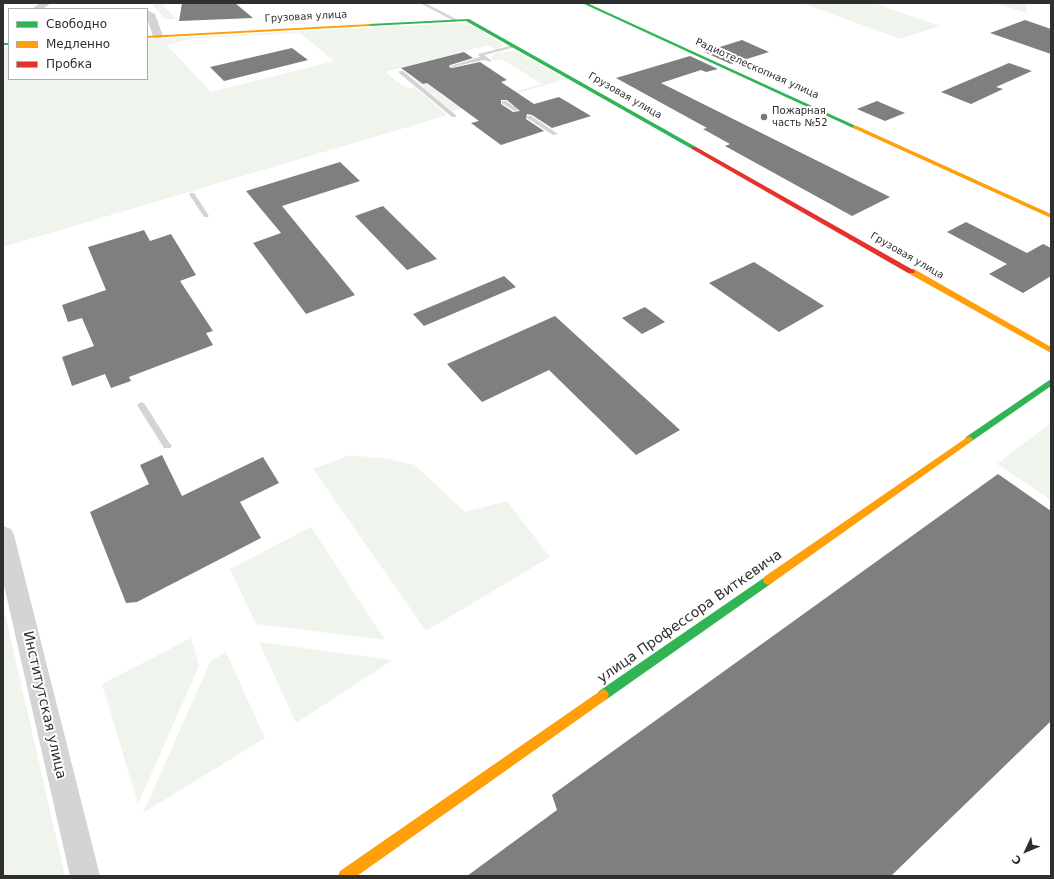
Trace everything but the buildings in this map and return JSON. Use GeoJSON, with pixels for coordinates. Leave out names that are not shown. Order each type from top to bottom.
{"type":"FeatureCollection","features":[{"type":"Feature","properties":{"kind":"street"},"geometry":{"type":"LineString","coordinates":[[38,8],[47,3]]}},
{"type":"Feature","properties":{"kind":"street","name":"Радиотелескопная улица"},"geometry":{"type":"LineString","coordinates":[[584,3],[1051,216]]}},
{"type":"Feature","properties":{"kind":"street"},"geometry":{"type":"LineString","coordinates":[[148,13],[150,14],[158,36]]}},
{"type":"Feature","properties":{"kind":"street","name":"Грузовая улица"},"geometry":{"type":"LineString","coordinates":[[148,36],[467,20],[1051,350]]}},
{"type":"Feature","properties":{"kind":"street","name":"улица Профессора Виткевича"},"geometry":{"type":"LineString","coordinates":[[345,876],[1051,382]]}},
{"type":"Feature","properties":{"kind":"street","name":"Институтская улица"},"geometry":{"type":"LineString","coordinates":[[3,535],[85,876]]}},
{"type":"Feature","properties":{"kind":"lane"},"geometry":{"type":"LineString","coordinates":[[422,3],[456,20]]}},
{"type":"Feature","properties":{"kind":"lane"},"geometry":{"type":"LineString","coordinates":[[489,61],[480,55],[514,46]]}},
{"type":"Feature","properties":{"kind":"lane"},"geometry":{"type":"LineString","coordinates":[[452,66],[484,58]]}},
{"type":"Feature","properties":{"kind":"lane"},"geometry":{"type":"LineString","coordinates":[[401,72],[410,77],[454,116]]}},
{"type":"Feature","properties":{"kind":"lane"},"geometry":{"type":"LineString","coordinates":[[504,102],[516,110]]}},
{"type":"Feature","properties":{"kind":"lane"},"geometry":{"type":"LineString","coordinates":[[528,117],[555,134]]}},
{"type":"Feature","properties":{"kind":"lane"},"geometry":{"type":"LineString","coordinates":[[192,194],[206,216]]}},
{"type":"Feature","properties":{"kind":"lane"},"geometry":{"type":"LineString","coordinates":[[141,406],[167,446]]}},
{"type":"Feature","properties":{"kind":"shaded area"},"geometry":{"type":"Polygon","coordinates":[[[151,3],[161,3],[176,19],[165,19],[151,3]]]}},
{"type":"Feature","properties":{"kind":"shaded area"},"geometry":{"type":"Polygon","coordinates":[[[802,3],[873,3],[940,26],[900,39],[802,3]]]}},
{"type":"Feature","properties":{"kind":"shaded area"},"geometry":{"type":"Polygon","coordinates":[[[994,3],[1026,3],[1027,13],[994,3]]]}},
{"type":"Feature","properties":{"kind":"shaded area"},"geometry":{"type":"Polygon","coordinates":[[[460,23],[475,27],[503,45],[496,50],[488,45],[385,72],[407,89],[414,87],[446,114],[445,116],[3,247],[3,47],[8,46],[8,80],[148,80],[148,39],[460,23]],[[300,33],[197,38],[167,45],[211,92],[334,61],[300,33]]]}},
{"type":"Feature","properties":{"kind":"shaded area"},"geometry":{"type":"Polygon","coordinates":[[[499,52],[541,77],[500,52],[517,52],[567,79],[515,94],[513,92],[542,84],[503,60],[494,60],[491,58],[492,55],[499,52]]]}},
{"type":"Feature","properties":{"kind":"shaded area"},"geometry":{"type":"Polygon","coordinates":[[[459,69],[480,82],[439,93],[454,104],[504,89],[512,95],[453,111],[415,80],[459,69]]]}},
{"type":"Feature","properties":{"kind":"shaded area"},"geometry":{"type":"Polygon","coordinates":[[[1051,423],[1051,500],[997,464],[1051,423]]]}},
{"type":"Feature","properties":{"kind":"shaded area"},"geometry":{"type":"Polygon","coordinates":[[[350,455],[388,459],[415,465],[465,512],[507,501],[550,557],[426,631],[313,469],[350,455]]]}},
{"type":"Feature","properties":{"kind":"shaded area"},"geometry":{"type":"Polygon","coordinates":[[[311,527],[385,640],[256,624],[230,569],[311,527]]]}},
{"type":"Feature","properties":{"kind":"shaded area"},"geometry":{"type":"Polygon","coordinates":[[[3,605],[65,876],[3,876],[3,605]]]}},
{"type":"Feature","properties":{"kind":"shaded area"},"geometry":{"type":"Polygon","coordinates":[[[191,638],[199,666],[138,804],[102,684],[191,638]]]}},
{"type":"Feature","properties":{"kind":"shaded area"},"geometry":{"type":"Polygon","coordinates":[[[259,642],[393,660],[296,723],[259,642]]]}},
{"type":"Feature","properties":{"kind":"shaded area"},"geometry":{"type":"Polygon","coordinates":[[[226,652],[265,738],[143,813],[210,662],[226,652]]]}},
{"type":"Feature","properties":{"kind":"traffic: fast"},"geometry":{"type":"LineString","coordinates":[[584,3],[855,127]]}},
{"type":"Feature","properties":{"kind":"traffic: fast"},"geometry":{"type":"LineString","coordinates":[[369,25],[467,20],[694,148]]}},
{"type":"Feature","properties":{"kind":"traffic: fast"},"geometry":{"type":"LineString","coordinates":[[3,44],[8,44]]}},
{"type":"Feature","properties":{"kind":"traffic: fast"},"geometry":{"type":"LineString","coordinates":[[969,439],[1051,382]]}},
{"type":"Feature","properties":{"kind":"traffic: fast"},"geometry":{"type":"LineString","coordinates":[[603,695],[768,580]]}},
{"type":"Feature","properties":{"kind":"traffic: slow"},"geometry":{"type":"LineString","coordinates":[[148,37],[369,25]]}},
{"type":"Feature","properties":{"kind":"traffic: slow"},"geometry":{"type":"LineString","coordinates":[[855,127],[1051,216]]}},
{"type":"Feature","properties":{"kind":"traffic: slow"},"geometry":{"type":"LineString","coordinates":[[911,271],[1051,350]]}},
{"type":"Feature","properties":{"kind":"traffic: slow"},"geometry":{"type":"LineString","coordinates":[[768,580],[969,439]]}},
{"type":"Feature","properties":{"kind":"traffic: slow"},"geometry":{"type":"LineString","coordinates":[[345,876],[603,695]]}},
{"type":"Feature","properties":{"kind":"traffic: jam"},"geometry":{"type":"LineString","coordinates":[[694,148],[911,271]]}},
{"type":"Feature","properties":{"kind":"place","name":"Пожарная часть №52"},"geometry":{"type":"Point","coordinates":[764,117]}}]}
